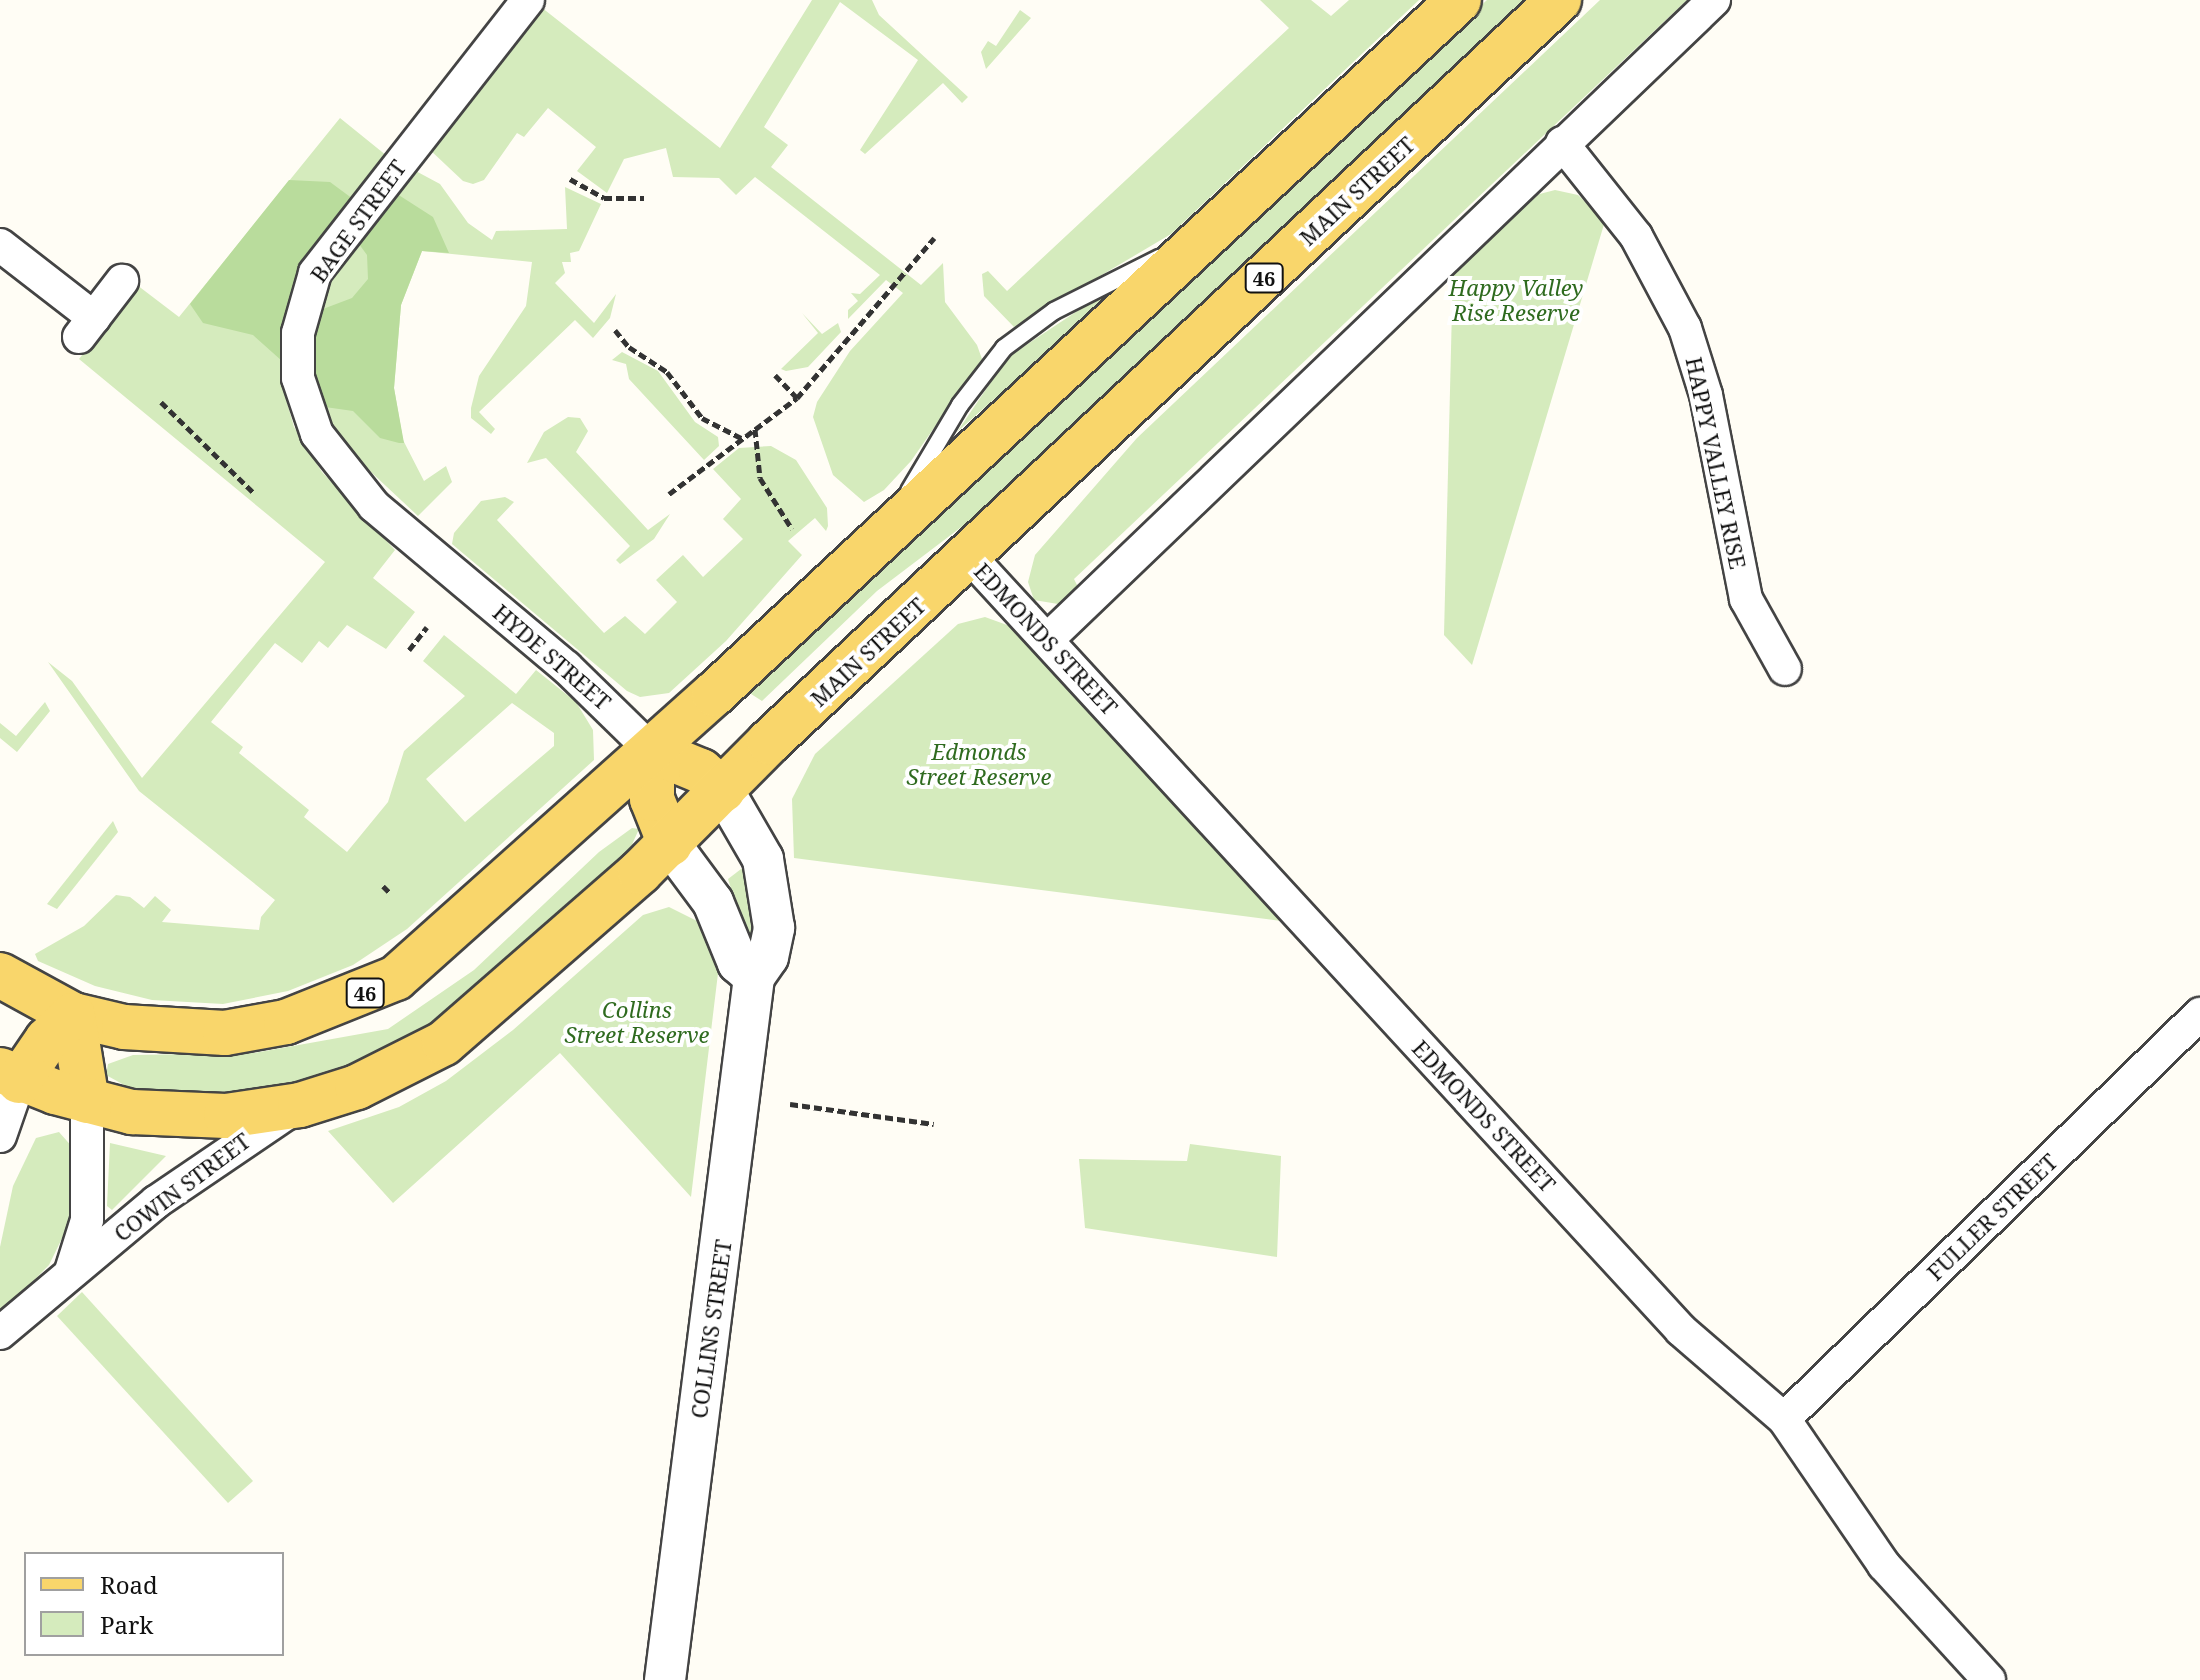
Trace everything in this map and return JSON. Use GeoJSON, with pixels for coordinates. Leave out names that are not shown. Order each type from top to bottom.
{"type":"FeatureCollection","features":[{"type":"Feature","properties":{"kind":"main road","name":"46"},"geometry":{"type":"LineString","coordinates":[[0,975],[73,1015],[170,1032],[225,1033],[286,1022],[341,1004],[408,969],[652,751],[1211,236],[1459,0]]}},
{"type":"Feature","properties":{"kind":"main road","name":"MAIN STREET"},"geometry":{"type":"LineString","coordinates":[[87,1101],[181,1117],[226,1116],[300,1105],[357,1087],[444,1043],[670,844],[723,790],[1559,0]]}},
{"type":"Feature","properties":{"kind":"main road","name":"COLLINS STREET"},"geometry":{"type":"LineString","coordinates":[[652,751],[701,771],[723,790]]}},
{"type":"Feature","properties":{"kind":"main road"},"geometry":{"type":"LineString","coordinates":[[652,751],[652,799],[670,844]]}},
{"type":"Feature","properties":{"kind":"main road"},"geometry":{"type":"LineString","coordinates":[[10,1076],[73,1015]]}},
{"type":"Feature","properties":{"kind":"main road"},"geometry":{"type":"LineString","coordinates":[[73,1015],[87,1101]]}},
{"type":"Feature","properties":{"kind":"main road","name":"46"},"geometry":{"type":"LineString","coordinates":[[10,1076],[87,1101]]}},
{"type":"Feature","properties":{"kind":"street","name":"BAGE STREET"},"geometry":{"type":"LineString","coordinates":[[374,506],[337,464],[304,404],[297,356],[303,305],[315,273],[338,241],[528,0]]}},
{"type":"Feature","properties":{"kind":"street"},"geometry":{"type":"LineString","coordinates":[[1048,639],[1714,0]]}},
{"type":"Feature","properties":{"kind":"street","name":"HAPPY VALLEY RISE"},"geometry":{"type":"LineString","coordinates":[[1562,143],[1636,236],[1680,317],[1706,395],[1746,599],[1785,669]]}},
{"type":"Feature","properties":{"kind":"street"},"geometry":{"type":"LineString","coordinates":[[0,245],[86,327],[122,281]]}},
{"type":"Feature","properties":{"kind":"street","name":"HYDE STREET"},"geometry":{"type":"LineString","coordinates":[[374,506],[566,667],[652,751]]}},
{"type":"Feature","properties":{"kind":"street","name":"EDMONDS STREET"},"geometry":{"type":"LineString","coordinates":[[970,557],[1671,1319],[1784,1419],[1884,1565],[1989,1680]]}},
{"type":"Feature","properties":{"kind":"street","name":"COLLINS STREET"},"geometry":{"type":"LineString","coordinates":[[665,1680],[754,977],[763,969],[772,944],[769,882],[754,837],[723,790]]}},
{"type":"Feature","properties":{"kind":"street"},"geometry":{"type":"LineString","coordinates":[[670,844],[713,902],[738,963],[754,977]]}},
{"type":"Feature","properties":{"kind":"street","name":"FULLER STREET"},"geometry":{"type":"LineString","coordinates":[[1784,1419],[2200,1014]]}},
{"type":"Feature","properties":{"kind":"street"},"geometry":{"type":"LineString","coordinates":[[0,1136],[10,1076]]}},
{"type":"Feature","properties":{"kind":"street","name":"COWIN STREET"},"geometry":{"type":"LineString","coordinates":[[68,1276],[87,1220],[87,1101]]}},
{"type":"Feature","properties":{"kind":"street","name":"COWIN STREET"},"geometry":{"type":"LineString","coordinates":[[0,1333],[220,1155],[300,1105]]}},
{"type":"Feature","properties":{"kind":"lane"},"geometry":{"type":"LineString","coordinates":[[894,526],[931,451],[1004,348],[1040,319],[1108,281],[1211,236]]}},
{"type":"Feature","properties":{"kind":"path"},"geometry":{"type":"LineString","coordinates":[[570,179],[604,198],[644,198]]}},
{"type":"Feature","properties":{"kind":"path"},"geometry":{"type":"LineString","coordinates":[[669,494],[797,398],[934,238]]}},
{"type":"Feature","properties":{"kind":"path"},"geometry":{"type":"LineString","coordinates":[[615,330],[629,347],[667,372],[702,418],[742,438]]}},
{"type":"Feature","properties":{"kind":"path"},"geometry":{"type":"LineString","coordinates":[[775,375],[797,398]]}},
{"type":"Feature","properties":{"kind":"path"},"geometry":{"type":"LineString","coordinates":[[161,402],[254,493]]}},
{"type":"Feature","properties":{"kind":"path"},"geometry":{"type":"LineString","coordinates":[[755,428],[760,478],[792,529]]}},
{"type":"Feature","properties":{"kind":"path"},"geometry":{"type":"LineString","coordinates":[[409,650],[427,627]]}},
{"type":"Feature","properties":{"kind":"path"},"geometry":{"type":"LineString","coordinates":[[383,886],[391,894]]}},
{"type":"Feature","properties":{"kind":"path"},"geometry":{"type":"LineString","coordinates":[[790,1104],[934,1124]]}},
{"type":"Feature","properties":{"kind":"green space"},"geometry":{"type":"Polygon","coordinates":[[[812,0],[872,0],[879,15],[968,97],[962,103],[943,83],[865,154],[860,150],[918,60],[840,2],[764,127],[788,145],[771,167],[921,285],[943,263],[945,302],[977,345],[982,359],[911,461],[884,490],[864,502],[833,475],[813,417],[817,402],[850,351],[903,293],[886,280],[848,319],[848,310],[858,301],[851,293],[860,294],[880,275],[755,177],[736,195],[719,178],[673,177],[666,148],[624,159],[607,193],[577,171],[596,147],[548,108],[524,137],[517,133],[484,180],[473,184],[463,181],[429,149],[541,7],[720,148],[812,0]]]}},
{"type":"Feature","properties":{"kind":"green space"},"geometry":{"type":"Polygon","coordinates":[[[1260,0],[1311,0],[1331,16],[1349,0],[1419,0],[1171,234],[1014,327],[984,296],[982,274],[988,271],[1007,291],[1289,28],[1260,0]]]}},
{"type":"Feature","properties":{"kind":"green space"},"geometry":{"type":"Polygon","coordinates":[[[1487,0],[1531,0],[989,506],[877,591],[762,701],[748,692],[1487,0]]]}},
{"type":"Feature","properties":{"kind":"green space"},"geometry":{"type":"Polygon","coordinates":[[[1600,0],[1687,0],[1074,579],[1079,589],[1064,605],[1034,600],[1028,582],[1035,555],[1137,438],[1600,0]]]}},
{"type":"Feature","properties":{"kind":"green space"},"geometry":{"type":"Polygon","coordinates":[[[1020,10],[1031,18],[986,69],[981,52],[988,41],[996,46],[1020,10]]]}},
{"type":"Feature","properties":{"kind":"green space"},"geometry":{"type":"Polygon","coordinates":[[[340,118],[387,156],[295,279],[284,336],[285,395],[294,427],[322,472],[395,550],[373,578],[415,612],[386,649],[347,625],[328,648],[319,641],[302,663],[275,643],[211,722],[243,747],[239,753],[309,810],[304,817],[347,852],[388,802],[404,751],[465,696],[423,661],[444,635],[516,694],[536,670],[576,702],[593,730],[594,760],[407,929],[353,965],[288,991],[223,1004],[152,1000],[95,986],[38,961],[35,954],[84,926],[116,895],[130,897],[144,908],[155,896],[171,910],[162,922],[259,930],[261,917],[275,900],[139,791],[48,662],[72,681],[142,778],[325,562],[79,359],[137,285],[179,317],[340,118]],[[512,703],[426,779],[465,822],[554,746],[554,733],[512,703]]]}},
{"type":"Feature","properties":{"kind":"green space"},"geometry":{"type":"Polygon","coordinates":[[[412,169],[440,184],[468,223],[492,240],[496,231],[567,229],[565,187],[601,204],[579,251],[570,253],[571,262],[562,262],[565,273],[555,283],[594,323],[616,294],[610,318],[593,338],[575,320],[479,412],[495,429],[491,434],[471,418],[471,408],[479,376],[526,306],[532,262],[422,251],[401,305],[394,388],[403,440],[424,481],[446,466],[452,482],[418,516],[340,443],[326,418],[310,357],[312,330],[330,276],[412,169]]]}},
{"type":"Feature","properties":{"kind":"green space"},"geometry":{"type":"Polygon","coordinates":[[[289,180],[330,182],[353,199],[295,279],[282,361],[253,335],[203,323],[190,304],[289,180]]]}},
{"type":"Feature","properties":{"kind":"green space","name":"Happy Valley Rise Reserve"},"geometry":{"type":"Polygon","coordinates":[[[1555,190],[1578,195],[1605,221],[1472,665],[1444,635],[1453,268],[1532,196],[1555,190]]]}},
{"type":"Feature","properties":{"kind":"green space"},"geometry":{"type":"Polygon","coordinates":[[[394,192],[433,217],[449,253],[422,251],[401,305],[394,388],[404,443],[380,438],[353,411],[325,407],[312,383],[310,356],[315,312],[352,298],[368,279],[367,255],[356,240],[394,192]]]}},
{"type":"Feature","properties":{"kind":"green space"},"geometry":{"type":"Polygon","coordinates":[[[1118,284],[1124,284],[957,432],[1008,357],[1118,284]]]}},
{"type":"Feature","properties":{"kind":"green space"},"geometry":{"type":"Polygon","coordinates":[[[802,313],[822,334],[838,323],[841,332],[808,367],[786,371],[781,369],[818,333],[802,313]]]}},
{"type":"Feature","properties":{"kind":"green space"},"geometry":{"type":"Polygon","coordinates":[[[622,352],[658,371],[695,422],[718,437],[719,446],[704,460],[629,379],[626,364],[612,360],[622,352]]]}},
{"type":"Feature","properties":{"kind":"green space"},"geometry":{"type":"Polygon","coordinates":[[[568,417],[580,418],[588,431],[576,452],[648,530],[670,514],[654,539],[620,564],[616,560],[630,546],[546,458],[527,463],[544,432],[568,417]]]}},
{"type":"Feature","properties":{"kind":"green space"},"geometry":{"type":"Polygon","coordinates":[[[771,446],[796,460],[827,508],[826,531],[815,518],[788,541],[802,555],[726,641],[669,693],[640,697],[627,691],[452,544],[454,533],[481,501],[505,497],[514,502],[497,520],[604,633],[625,616],[645,634],[677,602],[656,580],[683,555],[703,577],[743,539],[723,519],[741,499],[713,469],[739,448],[771,446]]]}},
{"type":"Feature","properties":{"kind":"green space","name":"Edmonds Street Reserve"},"geometry":{"type":"Polygon","coordinates":[[[985,617],[1018,629],[1281,921],[794,858],[792,799],[815,754],[958,624],[985,617]]]}},
{"type":"Feature","properties":{"kind":"green space"},"geometry":{"type":"Polygon","coordinates":[[[45,702],[50,711],[17,752],[0,738],[0,723],[16,736],[45,702]]]}},
{"type":"Feature","properties":{"kind":"green space"},"geometry":{"type":"Polygon","coordinates":[[[113,821],[118,832],[57,909],[47,904],[113,821]]]}},
{"type":"Feature","properties":{"kind":"green space"},"geometry":{"type":"Polygon","coordinates":[[[632,828],[639,829],[630,849],[506,967],[433,1026],[371,1060],[296,1084],[223,1095],[135,1091],[106,1075],[108,1064],[133,1055],[254,1053],[388,1029],[474,970],[599,852],[632,828]]]}},
{"type":"Feature","properties":{"kind":"green space"},"geometry":{"type":"Polygon","coordinates":[[[745,866],[759,928],[749,947],[728,879],[745,866]]]}},
{"type":"Feature","properties":{"kind":"green space","name":"Collins Street Reserve"},"geometry":{"type":"Polygon","coordinates":[[[669,907],[703,924],[719,965],[691,1197],[560,1053],[393,1203],[328,1131],[399,1107],[446,1081],[513,1030],[643,915],[669,907]]]}},
{"type":"Feature","properties":{"kind":"green space"},"geometry":{"type":"Polygon","coordinates":[[[59,1132],[74,1149],[70,1222],[49,1265],[0,1315],[0,1247],[13,1186],[36,1138],[59,1132]]]}},
{"type":"Feature","properties":{"kind":"green space"},"geometry":{"type":"Polygon","coordinates":[[[110,1143],[166,1156],[112,1210],[107,1206],[110,1143]]]}},
{"type":"Feature","properties":{"kind":"green space"},"geometry":{"type":"Polygon","coordinates":[[[1190,1144],[1281,1156],[1277,1257],[1085,1228],[1079,1159],[1187,1161],[1190,1144]]]}},
{"type":"Feature","properties":{"kind":"green space"},"geometry":{"type":"Polygon","coordinates":[[[82,1292],[253,1481],[228,1503],[57,1316],[82,1292]]]}}]}
